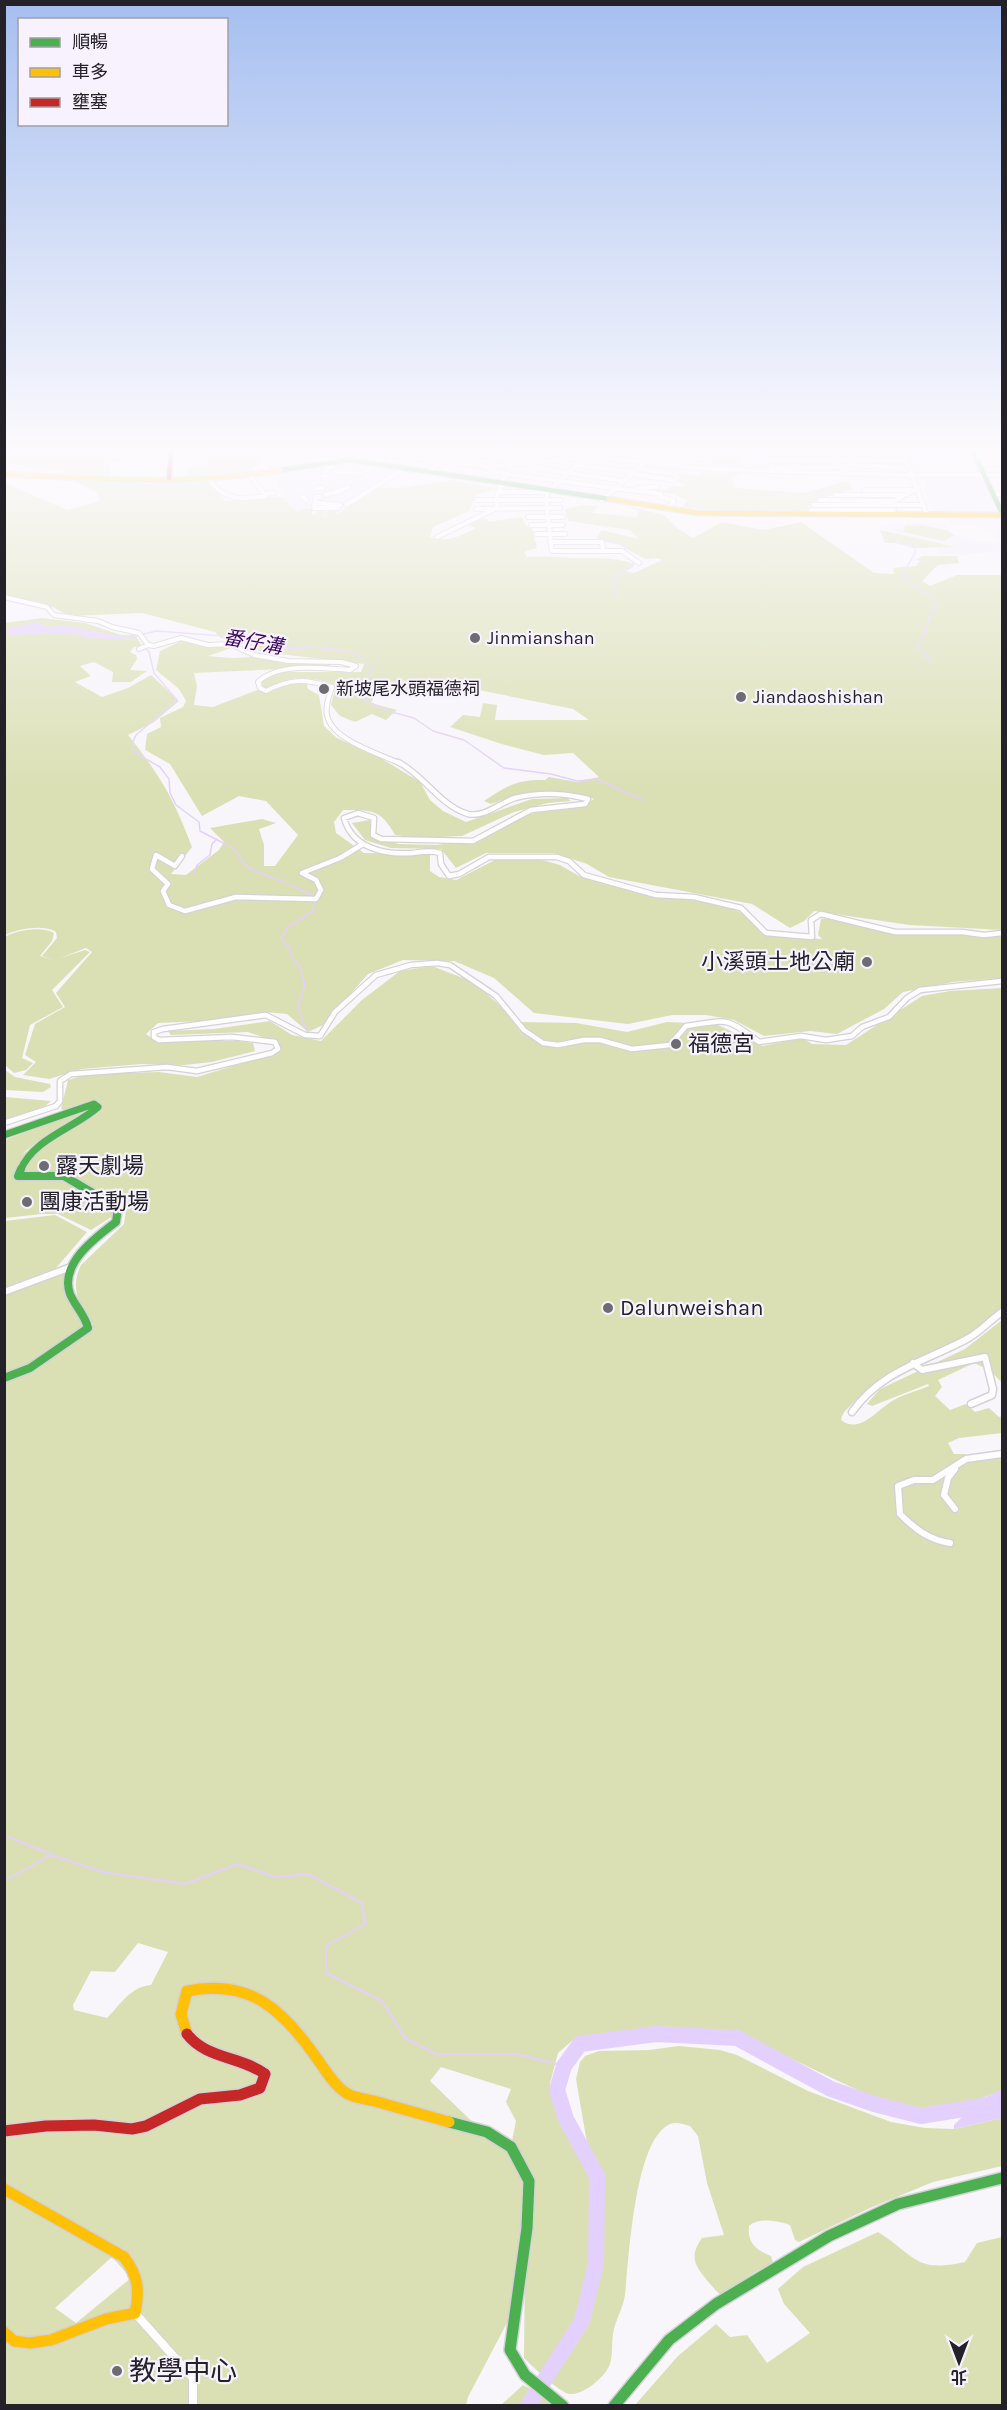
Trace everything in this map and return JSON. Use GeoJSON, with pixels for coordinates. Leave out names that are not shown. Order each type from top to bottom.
{"type":"FeatureCollection","features":[{"type":"Feature","properties":{"kind":"street"},"geometry":{"type":"LineString","coordinates":[[4,597],[47,608],[54,615],[98,621],[140,635],[148,645]]}},
{"type":"Feature","properties":{"kind":"street"},"geometry":{"type":"LineString","coordinates":[[139,649],[148,645],[158,646],[181,638],[204,645],[230,644],[254,655],[288,661],[341,662],[356,666],[350,670],[333,668],[272,672],[259,678],[258,682],[260,688],[266,691],[286,681],[294,680],[332,687],[326,706],[329,721],[338,731],[364,747],[411,769],[428,787],[468,814],[479,813],[513,799],[540,794],[580,796],[588,799],[585,804],[531,810],[473,840],[402,842],[381,839],[373,836],[374,818],[371,816],[354,813],[345,816],[345,828],[363,844],[388,853],[435,850],[440,852],[441,864],[449,876],[459,874],[489,857],[557,857],[569,861],[584,875],[656,896],[702,898],[741,908],[766,933],[812,937],[811,920],[821,914],[895,932],[962,932],[984,935],[1002,933]]}},
{"type":"Feature","properties":{"kind":"street"},"geometry":{"type":"LineString","coordinates":[[182,856],[175,866],[156,855],[152,869],[168,884],[163,891],[170,905],[185,911],[236,897],[316,899],[321,890],[316,880],[302,873],[339,858],[363,844]]}},
{"type":"Feature","properties":{"kind":"street"},"geometry":{"type":"LineString","coordinates":[[4,1123],[56,1106],[60,1101],[60,1081],[71,1074],[167,1067],[197,1071],[272,1053],[278,1049],[274,1042],[266,1041],[223,1037],[159,1040],[154,1037],[154,1032],[163,1029],[266,1015],[278,1018],[297,1033],[311,1037],[320,1036],[335,1012],[376,975],[411,965],[444,963],[467,975],[496,996],[524,1030],[543,1043],[558,1046],[584,1040],[600,1040],[632,1049],[670,1045],[686,1026],[725,1020],[734,1023],[759,1042],[801,1036],[838,1039],[852,1036],[856,1030],[887,1019],[904,998],[917,991],[936,987],[979,986],[1002,981]]}},
{"type":"Feature","properties":{"kind":"street"},"geometry":{"type":"LineString","coordinates":[[4,1135],[94,1104],[98,1107],[85,1119],[35,1147],[26,1156],[18,1173],[20,1177],[50,1174],[64,1176],[118,1208],[116,1221],[96,1237],[71,1267],[4,1292]]}},
{"type":"Feature","properties":{"kind":"street"},"geometry":{"type":"LineString","coordinates":[[4,1378],[30,1368],[88,1328],[87,1321],[69,1290],[71,1267]]}},
{"type":"Feature","properties":{"kind":"street"},"geometry":{"type":"LineString","coordinates":[[852,1412],[857,1402],[873,1385],[914,1363],[967,1340],[1002,1312]]}},
{"type":"Feature","properties":{"kind":"street"},"geometry":{"type":"LineString","coordinates":[[914,1363],[922,1370],[985,1357],[993,1389],[992,1395],[971,1404]]}},
{"type":"Feature","properties":{"kind":"street"},"geometry":{"type":"LineString","coordinates":[[955,1509],[945,1495],[948,1478],[958,1466],[966,1459],[1002,1454]]}},
{"type":"Feature","properties":{"kind":"street"},"geometry":{"type":"LineString","coordinates":[[950,1543],[935,1542],[915,1529],[900,1514],[898,1486],[914,1480],[933,1480],[958,1466]]}},
{"type":"Feature","properties":{"kind":"street"},"geometry":{"type":"LineString","coordinates":[[4,2131],[46,2126],[94,2125],[132,2129],[146,2126],[200,2099],[240,2095],[260,2088],[265,2074],[258,2065],[198,2049],[188,2038],[182,2025],[182,2002],[187,1991],[210,1988],[234,1989],[256,1998],[277,2009],[293,2026],[334,2083],[347,2094],[487,2132],[512,2147],[529,2181],[527,2228],[510,2350],[512,2362],[522,2374],[563,2406]]}},
{"type":"Feature","properties":{"kind":"street"},"geometry":{"type":"LineString","coordinates":[[614,2406],[669,2340],[716,2304],[829,2236],[898,2204],[1002,2178]]}},
{"type":"Feature","properties":{"kind":"street"},"geometry":{"type":"LineString","coordinates":[[4,2188],[124,2257],[138,2275],[139,2290],[135,2313]]}},
{"type":"Feature","properties":{"kind":"street"},"geometry":{"type":"LineString","coordinates":[[4,2332],[14,2341],[30,2343],[51,2340],[106,2319],[135,2313]]}},
{"type":"Feature","properties":{"kind":"street"},"geometry":{"type":"LineString","coordinates":[[135,2313],[193,2378],[193,2406]]}},
{"type":"Feature","properties":{"kind":"green space"},"geometry":{"type":"Polygon","coordinates":[[[5,565],[633,565],[626,571],[634,573],[650,565],[863,565],[874,573],[894,574],[893,568],[938,565],[922,581],[930,586],[957,575],[1002,575],[1002,930],[910,925],[814,911],[804,921],[790,928],[752,904],[609,877],[587,864],[554,853],[486,853],[456,868],[441,849],[391,848],[365,840],[352,823],[370,820],[370,833],[398,844],[437,845],[481,839],[524,815],[586,804],[594,799],[554,791],[518,795],[491,804],[484,801],[519,782],[545,780],[549,777],[577,782],[599,777],[573,753],[544,755],[450,727],[463,715],[480,717],[483,703],[497,705],[495,720],[589,720],[573,709],[429,680],[406,692],[375,695],[371,703],[397,710],[386,720],[372,714],[355,722],[340,716],[331,705],[336,685],[314,679],[296,678],[270,688],[263,688],[261,680],[274,672],[361,672],[364,664],[262,652],[239,642],[221,638],[215,632],[142,613],[69,616],[53,607],[5,598],[5,565]]]}},
{"type":"Feature","properties":{"kind":"green space"},"geometry":{"type":"Polygon","coordinates":[[[42,618],[85,623],[121,635],[135,635],[142,646],[134,647],[130,652],[136,655],[137,659],[130,670],[147,671],[131,682],[112,682],[113,672],[94,662],[80,666],[91,676],[75,682],[102,697],[128,688],[151,675],[179,701],[154,722],[128,735],[165,788],[192,847],[171,874],[186,875],[219,850],[224,842],[210,828],[262,819],[276,823],[259,829],[264,845],[264,866],[275,866],[298,835],[266,801],[239,796],[202,816],[170,764],[145,750],[147,734],[161,727],[160,718],[183,707],[186,701],[179,689],[156,670],[160,651],[181,641],[231,648],[208,656],[255,657],[283,663],[331,664],[329,667],[194,673],[197,686],[194,705],[213,707],[257,690],[272,691],[292,683],[307,684],[308,689],[319,695],[324,726],[337,738],[379,757],[420,782],[430,800],[443,811],[466,822],[532,799],[567,798],[571,801],[548,803],[514,812],[462,836],[420,838],[395,835],[385,820],[374,813],[343,810],[334,822],[336,833],[364,853],[430,854],[430,871],[439,877],[456,880],[497,859],[538,859],[560,865],[579,876],[654,894],[726,906],[740,912],[762,929],[781,937],[822,939],[818,935],[821,919],[827,918],[886,932],[958,932],[969,935],[1002,935],[1002,978],[953,982],[903,992],[884,1009],[837,1034],[810,1031],[764,1036],[734,1020],[706,1015],[672,1015],[628,1024],[534,1013],[494,978],[454,961],[403,960],[368,974],[323,1025],[308,1032],[287,1014],[265,1012],[228,1020],[158,1023],[146,1034],[156,1041],[253,1043],[255,1051],[212,1062],[184,1065],[142,1064],[81,1069],[49,1079],[23,1075],[36,1062],[25,1055],[35,1024],[65,1007],[56,993],[92,952],[86,948],[60,958],[85,950],[90,952],[52,990],[63,1007],[30,1025],[22,1058],[33,1063],[26,1070],[14,1073],[5,1065],[5,937],[29,930],[54,933],[52,941],[40,956],[55,960],[42,956],[57,938],[56,932],[45,928],[23,929],[5,935],[5,623],[42,618]]]}},
{"type":"Feature","properties":{"kind":"green space"},"geometry":{"type":"Polygon","coordinates":[[[432,966],[473,982],[519,1022],[576,1023],[627,1032],[667,1022],[716,1024],[762,1046],[803,1038],[812,1044],[846,1045],[922,996],[950,991],[1002,988],[1002,1309],[961,1339],[878,1381],[846,1410],[841,1420],[847,1424],[860,1423],[893,1400],[929,1386],[928,1384],[872,1406],[867,1404],[880,1389],[965,1349],[1002,1320],[1002,1383],[991,1371],[974,1363],[938,1380],[942,1387],[935,1396],[950,1410],[966,1404],[975,1412],[989,1408],[999,1417],[1002,1416],[1002,1433],[959,1438],[948,1443],[954,1454],[965,1454],[969,1461],[1002,1457],[1002,2090],[975,2101],[948,2108],[919,2109],[872,2097],[737,2033],[675,2030],[622,2033],[573,2040],[558,2053],[550,2083],[556,2109],[596,2183],[601,2180],[602,2175],[587,2143],[576,2079],[580,2062],[585,2056],[599,2051],[649,2050],[679,2046],[720,2050],[737,2055],[808,2091],[891,2122],[925,2128],[954,2129],[1002,2118],[1002,2166],[933,2182],[870,2208],[799,2242],[795,2240],[790,2225],[769,2221],[753,2223],[749,2226],[751,2241],[761,2251],[771,2256],[773,2263],[755,2272],[722,2295],[698,2268],[695,2258],[695,2252],[702,2238],[724,2235],[707,2183],[698,2136],[690,2126],[676,2123],[668,2125],[657,2136],[641,2178],[631,2230],[625,2295],[614,2329],[609,2366],[591,2386],[570,2394],[553,2384],[524,2358],[525,2267],[531,2227],[532,2179],[512,2141],[516,2121],[506,2102],[511,2089],[441,2067],[430,2081],[486,2135],[512,2154],[525,2182],[523,2232],[509,2319],[466,2405],[5,2405],[5,1381],[24,1375],[52,1354],[90,1332],[93,1324],[77,1296],[78,1273],[81,1265],[124,1224],[126,1209],[124,1205],[114,1200],[104,1204],[116,1214],[91,1230],[58,1214],[5,1218],[5,1140],[85,1109],[89,1111],[87,1116],[36,1143],[22,1154],[97,1114],[101,1108],[89,1101],[68,1111],[61,1109],[68,1080],[89,1074],[159,1072],[197,1077],[278,1052],[277,1042],[248,1032],[171,1035],[168,1031],[214,1029],[270,1021],[292,1035],[321,1041],[362,1000],[400,971],[432,966]],[[138,1943],[115,1972],[91,1971],[73,2005],[74,2010],[107,2018],[137,1989],[151,1985],[168,1952],[138,1943]],[[112,2257],[55,2308],[76,2323],[131,2278],[112,2257]]]}},
{"type":"Feature","properties":{"kind":"green space"},"geometry":{"type":"Polygon","coordinates":[[[5,1070],[15,1077],[50,1084],[51,1087],[43,1092],[5,1090],[5,1070]]]}},
{"type":"Feature","properties":{"kind":"green space"},"geometry":{"type":"Polygon","coordinates":[[[5,1097],[51,1101],[44,1107],[5,1120],[5,1097]]]}},
{"type":"Feature","properties":{"kind":"green space"},"geometry":{"type":"Polygon","coordinates":[[[55,1215],[87,1232],[56,1268],[5,1287],[5,1221],[55,1215]]]}},
{"type":"Feature","properties":{"kind":"green space"},"geometry":{"type":"Polygon","coordinates":[[[54,1275],[66,1275],[67,1296],[83,1330],[5,1377],[5,1296],[54,1275]]]}},
{"type":"Feature","properties":{"kind":"green space"},"geometry":{"type":"Polygon","coordinates":[[[878,2232],[917,2260],[936,2265],[965,2262],[977,2243],[1002,2237],[1002,2405],[635,2405],[678,2356],[716,2324],[730,2337],[747,2335],[767,2363],[810,2333],[784,2304],[778,2289],[803,2267],[878,2232]]]}},
{"type":"Feature","properties":{"kind":"green space"},"geometry":{"type":"Polygon","coordinates":[[[523,2385],[545,2396],[550,2406],[500,2406],[523,2385]]]}},
{"type":"Feature","properties":{"kind":"shaded area"},"geometry":{"type":"Polygon","coordinates":[[[39,622],[47,626],[79,628],[131,637],[133,640],[87,638],[78,634],[65,633],[11,635],[5,633],[10,628],[39,622]]]}},
{"type":"Feature","properties":{"kind":"shaded area"},"geometry":{"type":"Polygon","coordinates":[[[1002,2095],[1002,2118],[954,2129],[954,2125],[964,2115],[999,2102],[1002,2095]]]}},
{"type":"Feature","properties":{"kind":"waterway"},"geometry":{"type":"LineString","coordinates":[[616,598],[618,593],[614,577],[633,565]]}},
{"type":"Feature","properties":{"kind":"waterway"},"geometry":{"type":"LineString","coordinates":[[908,565],[904,578],[937,600],[937,606],[930,612],[926,632],[917,645],[932,662]]}},
{"type":"Feature","properties":{"kind":"waterway","name":"番仔溝"},"geometry":{"type":"LineString","coordinates":[[132,637],[156,631],[238,637],[255,644],[295,649],[307,646],[353,652],[373,669],[369,677]]}},
{"type":"Feature","properties":{"kind":"waterway","name":"番仔溝"},"geometry":{"type":"LineString","coordinates":[[146,649],[149,652],[154,673],[177,700],[136,735],[133,742],[134,752],[160,767],[169,779],[170,793],[176,805],[199,822],[200,831],[216,840]]}},
{"type":"Feature","properties":{"kind":"waterway","name":"番仔溝"},"geometry":{"type":"LineString","coordinates":[[368,679],[363,688],[363,699],[388,711],[414,718],[433,731],[464,740],[504,768],[551,774],[577,781],[597,779],[643,800]]}},
{"type":"Feature","properties":{"kind":"waterway"},"geometry":{"type":"LineString","coordinates":[[194,874],[197,865],[210,855],[212,844],[216,840]]}},
{"type":"Feature","properties":{"kind":"waterway","name":"番仔溝"},"geometry":{"type":"LineString","coordinates":[[216,840],[233,848],[247,867],[286,883]]}},
{"type":"Feature","properties":{"kind":"waterway"},"geometry":{"type":"LineString","coordinates":[[290,885],[314,896]]}},
{"type":"Feature","properties":{"kind":"waterway"},"geometry":{"type":"LineString","coordinates":[[308,1034],[298,1004],[305,985],[299,965],[292,959],[290,949],[281,938],[288,927],[313,911],[315,900]]}},
{"type":"Feature","properties":{"kind":"waterway"},"geometry":{"type":"LineString","coordinates":[[4,1835],[51,1854]]}},
{"type":"Feature","properties":{"kind":"waterway"},"geometry":{"type":"LineString","coordinates":[[4,1879],[12,1877],[51,1855],[103,1872],[185,1884],[237,1864],[276,1877],[308,1874],[362,1903],[365,1924],[326,1946],[326,1973],[382,2001],[405,2038],[436,2054],[517,2054],[564,2066]]}},
{"type":"Feature","properties":{"kind":"waterway"},"geometry":{"type":"LineString","coordinates":[[528,2406],[582,2321],[596,2264],[597,2176],[566,2119],[557,2090],[564,2066],[580,2044],[656,2034],[737,2038],[831,2089],[874,2104],[921,2116],[988,2105],[1002,2098]]}},
{"type":"Feature","properties":{"kind":"traffic: fast"},"geometry":{"type":"LineString","coordinates":[[4,1135],[94,1104],[98,1107],[88,1116],[31,1152],[18,1176],[64,1176],[118,1208],[116,1222],[91,1242],[71,1269],[69,1290],[88,1328],[30,1368],[4,1378]]}},
{"type":"Feature","properties":{"kind":"traffic: fast"},"geometry":{"type":"LineString","coordinates":[[449,2122],[487,2132],[511,2147],[529,2181],[527,2228],[510,2350],[525,2375],[563,2406]]}},
{"type":"Feature","properties":{"kind":"traffic: fast"},"geometry":{"type":"LineString","coordinates":[[614,2406],[669,2340],[716,2304],[829,2236],[898,2204],[1002,2178]]}},
{"type":"Feature","properties":{"kind":"traffic: slow"},"geometry":{"type":"LineString","coordinates":[[187,2034],[181,2014],[187,1991],[202,1988],[225,1988],[262,2001],[276,2009],[295,2027],[328,2074],[347,2094],[449,2122]]}},
{"type":"Feature","properties":{"kind":"traffic: slow"},"geometry":{"type":"LineString","coordinates":[[4,2189],[124,2257],[136,2277],[138,2290],[135,2313],[106,2319],[51,2340],[30,2343],[14,2341],[4,2332]]}},
{"type":"Feature","properties":{"kind":"traffic: jam"},"geometry":{"type":"LineString","coordinates":[[4,2131],[46,2126],[94,2125],[132,2129],[146,2126],[200,2099],[240,2095],[260,2088],[265,2074],[245,2062],[203,2049],[187,2034]]}},
{"type":"Feature","properties":{"kind":"place","name":"Jinmianshan"},"geometry":{"type":"Point","coordinates":[475,638]}},
{"type":"Feature","properties":{"kind":"place","name":"新坡尾水頭福德祠"},"geometry":{"type":"Point","coordinates":[324,689]}},
{"type":"Feature","properties":{"kind":"place","name":"Jiandaoshishan"},"geometry":{"type":"Point","coordinates":[741,697]}},
{"type":"Feature","properties":{"kind":"place","name":"小溪頭土地公廟"},"geometry":{"type":"Point","coordinates":[867,962]}},
{"type":"Feature","properties":{"kind":"place","name":"福德宮"},"geometry":{"type":"Point","coordinates":[676,1044]}},
{"type":"Feature","properties":{"kind":"place","name":"露天劇場"},"geometry":{"type":"Point","coordinates":[44,1166]}},
{"type":"Feature","properties":{"kind":"place","name":"團康活動場"},"geometry":{"type":"Point","coordinates":[27,1202]}},
{"type":"Feature","properties":{"kind":"place","name":"Dalunweishan"},"geometry":{"type":"Point","coordinates":[608,1308]}},
{"type":"Feature","properties":{"kind":"place","name":"教學中心"},"geometry":{"type":"Point","coordinates":[117,2371]}}]}
